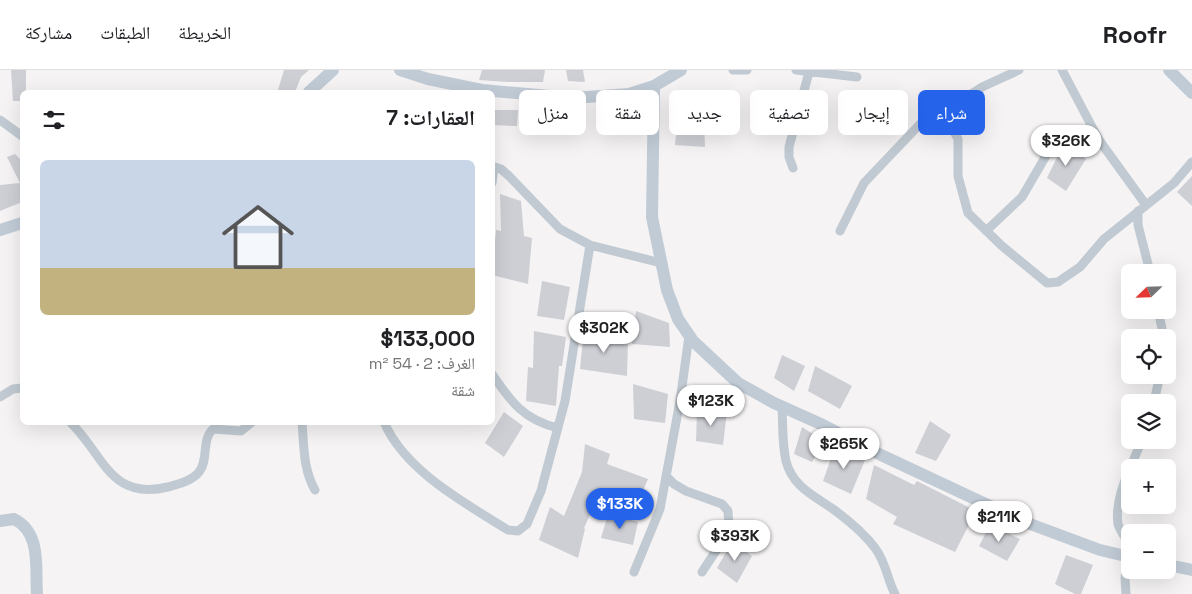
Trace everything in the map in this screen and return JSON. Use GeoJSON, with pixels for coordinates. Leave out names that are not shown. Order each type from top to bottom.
{"type":"FeatureCollection","features":[{"type":"Feature","properties":{"kind":"street"},"geometry":{"type":"LineString","coordinates":[[311,90],[333,70]]}},
{"type":"Feature","properties":{"kind":"street"},"geometry":{"type":"LineString","coordinates":[[400,70],[428,80],[482,90]]}},
{"type":"Feature","properties":{"kind":"street"},"geometry":{"type":"LineString","coordinates":[[495,91],[561,97],[629,94],[654,86],[681,70]]}},
{"type":"Feature","properties":{"kind":"street"},"geometry":{"type":"LineString","coordinates":[[733,70],[747,70]]}},
{"type":"Feature","properties":{"kind":"street"},"geometry":{"type":"LineString","coordinates":[[796,70],[858,77]]}},
{"type":"Feature","properties":{"kind":"street"},"geometry":{"type":"LineString","coordinates":[[977,90],[1019,70]]}},
{"type":"Feature","properties":{"kind":"street"},"geometry":{"type":"LineString","coordinates":[[1062,70],[1099,140],[1142,208],[1138,225],[1148,264]]}},
{"type":"Feature","properties":{"kind":"street"},"geometry":{"type":"LineString","coordinates":[[1169,70],[1192,93]]}},
{"type":"Feature","properties":{"kind":"street"},"geometry":{"type":"LineString","coordinates":[[793,168],[789,157],[789,147],[810,72]]}},
{"type":"Feature","properties":{"kind":"street"},"geometry":{"type":"LineString","coordinates":[[654,86],[652,217],[667,290],[678,319],[689,336],[738,383],[782,407],[1022,521],[1100,550],[1121,552]]}},
{"type":"Feature","properties":{"kind":"street"},"geometry":{"type":"LineString","coordinates":[[0,120],[20,135]]}},
{"type":"Feature","properties":{"kind":"street"},"geometry":{"type":"LineString","coordinates":[[840,231],[864,182],[918,126]]}},
{"type":"Feature","properties":{"kind":"street"},"geometry":{"type":"LineString","coordinates":[[956,135],[958,139],[957,168],[968,213],[1043,280],[1052,284],[1080,267],[1104,240],[1174,183],[1192,162]]}},
{"type":"Feature","properties":{"kind":"street"},"geometry":{"type":"LineString","coordinates":[[986,231],[1022,197],[1047,154]]}},
{"type":"Feature","properties":{"kind":"street"},"geometry":{"type":"LineString","coordinates":[[495,168],[509,176],[554,225],[590,244],[661,263]]}},
{"type":"Feature","properties":{"kind":"street"},"geometry":{"type":"LineString","coordinates":[[0,230],[20,224]]}},
{"type":"Feature","properties":{"kind":"street"},"geometry":{"type":"LineString","coordinates":[[386,425],[398,446],[421,469],[451,494],[512,531],[523,529],[541,491],[565,401],[590,244]]}},
{"type":"Feature","properties":{"kind":"street"},"geometry":{"type":"LineString","coordinates":[[634,572],[660,509],[689,336]]}},
{"type":"Feature","properties":{"kind":"street"},"geometry":{"type":"LineString","coordinates":[[495,379],[503,391],[525,415],[538,423],[558,428]]}},
{"type":"Feature","properties":{"kind":"street"},"geometry":{"type":"LineString","coordinates":[[0,397],[13,389],[20,388]]}},
{"type":"Feature","properties":{"kind":"street"},"geometry":{"type":"LineString","coordinates":[[782,407],[786,461],[791,474],[802,488],[858,529],[875,547],[885,567],[892,592]]}},
{"type":"Feature","properties":{"kind":"street"},"geometry":{"type":"LineString","coordinates":[[73,425],[86,439],[101,462],[122,483],[132,487],[158,489],[188,480],[199,472],[204,459],[207,438],[213,429],[241,431],[248,425]]}},
{"type":"Feature","properties":{"kind":"street"},"geometry":{"type":"LineString","coordinates":[[302,425],[308,478],[316,490]]}},
{"type":"Feature","properties":{"kind":"street"},"geometry":{"type":"LineString","coordinates":[[666,476],[674,484],[686,491],[722,504],[728,511],[729,526],[727,534],[702,572]]}},
{"type":"Feature","properties":{"kind":"street"},"geometry":{"type":"LineString","coordinates":[[1121,495],[1118,518],[1121,532]]}},
{"type":"Feature","properties":{"kind":"street"},"geometry":{"type":"LineString","coordinates":[[0,521],[8,518],[14,519],[26,527],[32,538],[36,554],[37,594]]}},
{"type":"Feature","properties":{"kind":"street"},"geometry":{"type":"LineString","coordinates":[[1176,567],[1192,570]]}},
{"type":"Feature","properties":{"kind":"street"},"geometry":{"type":"LineString","coordinates":[[1125,579],[1126,594]]}},
{"type":"Feature","properties":{"kind":"building"},"geometry":{"type":"Polygon","coordinates":[[[11,70],[26,70],[26,90],[20,90],[20,101],[13,101],[11,70]]]}},
{"type":"Feature","properties":{"kind":"building"},"geometry":{"type":"Polygon","coordinates":[[[284,70],[309,70],[301,77],[296,90],[278,90],[284,70]]]}},
{"type":"Feature","properties":{"kind":"building"},"geometry":{"type":"Polygon","coordinates":[[[482,70],[545,70],[543,82],[507,82],[479,80],[482,70]]]}},
{"type":"Feature","properties":{"kind":"building"},"geometry":{"type":"Polygon","coordinates":[[[566,70],[583,70],[585,82],[568,81],[566,70]]]}},
{"type":"Feature","properties":{"kind":"building"},"geometry":{"type":"Polygon","coordinates":[[[495,110],[518,110],[517,126],[495,125],[495,110]]]}},
{"type":"Feature","properties":{"kind":"building"},"geometry":{"type":"Polygon","coordinates":[[[676,135],[705,135],[705,147],[675,145],[676,135]]]}},
{"type":"Feature","properties":{"kind":"building"},"geometry":{"type":"Polygon","coordinates":[[[1065,141],[1086,159],[1066,191],[1047,178],[1065,141]]]}},
{"type":"Feature","properties":{"kind":"building"},"geometry":{"type":"Polygon","coordinates":[[[15,154],[20,159],[20,183],[7,157],[15,154]]]}},
{"type":"Feature","properties":{"kind":"building"},"geometry":{"type":"Polygon","coordinates":[[[1192,176],[1192,206],[1177,192],[1192,176]]]}},
{"type":"Feature","properties":{"kind":"building"},"geometry":{"type":"Polygon","coordinates":[[[20,183],[20,203],[0,211],[0,185],[20,183]]]}},
{"type":"Feature","properties":{"kind":"building"},"geometry":{"type":"Polygon","coordinates":[[[500,194],[521,201],[524,236],[532,238],[528,284],[495,276],[496,230],[501,231],[500,194]]]}},
{"type":"Feature","properties":{"kind":"building"},"geometry":{"type":"Polygon","coordinates":[[[542,281],[570,287],[564,320],[537,316],[542,281]]]}},
{"type":"Feature","properties":{"kind":"building"},"geometry":{"type":"Polygon","coordinates":[[[636,311],[669,323],[670,347],[632,344],[636,311]]]}},
{"type":"Feature","properties":{"kind":"building"},"geometry":{"type":"Polygon","coordinates":[[[584,329],[628,340],[627,376],[580,369],[584,329]]]}},
{"type":"Feature","properties":{"kind":"building"},"geometry":{"type":"Polygon","coordinates":[[[534,331],[566,337],[562,366],[559,366],[556,406],[526,401],[528,367],[533,368],[534,331]]]}},
{"type":"Feature","properties":{"kind":"building"},"geometry":{"type":"Polygon","coordinates":[[[782,355],[805,366],[794,391],[774,378],[782,355]]]}},
{"type":"Feature","properties":{"kind":"building"},"geometry":{"type":"Polygon","coordinates":[[[815,366],[852,386],[840,409],[808,391],[815,366]]]}},
{"type":"Feature","properties":{"kind":"building"},"geometry":{"type":"Polygon","coordinates":[[[633,384],[668,394],[665,423],[634,419],[633,384]]]}},
{"type":"Feature","properties":{"kind":"building"},"geometry":{"type":"Polygon","coordinates":[[[727,411],[723,445],[696,441],[697,412],[727,411]]]}},
{"type":"Feature","properties":{"kind":"building"},"geometry":{"type":"Polygon","coordinates":[[[504,412],[523,426],[504,457],[485,443],[504,412]]]}},
{"type":"Feature","properties":{"kind":"building"},"geometry":{"type":"Polygon","coordinates":[[[930,421],[951,435],[936,461],[915,453],[930,421]]]}},
{"type":"Feature","properties":{"kind":"building"},"geometry":{"type":"Polygon","coordinates":[[[802,427],[824,441],[812,462],[794,454],[802,427]]]}},
{"type":"Feature","properties":{"kind":"building"},"geometry":{"type":"Polygon","coordinates":[[[585,444],[610,454],[607,464],[648,479],[637,504],[601,491],[584,528],[578,558],[539,540],[550,507],[564,516],[582,472],[585,444]]]}},
{"type":"Feature","properties":{"kind":"building"},"geometry":{"type":"Polygon","coordinates":[[[835,447],[865,460],[851,494],[823,481],[835,447]]]}},
{"type":"Feature","properties":{"kind":"building"},"geometry":{"type":"Polygon","coordinates":[[[874,465],[914,485],[917,481],[976,511],[955,552],[893,524],[897,517],[866,499],[874,465]]]}},
{"type":"Feature","properties":{"kind":"building"},"geometry":{"type":"Polygon","coordinates":[[[608,514],[638,522],[633,545],[601,538],[608,514]]]}},
{"type":"Feature","properties":{"kind":"building"},"geometry":{"type":"Polygon","coordinates":[[[990,525],[1020,539],[1007,561],[979,546],[990,525]]]}},
{"type":"Feature","properties":{"kind":"building"},"geometry":{"type":"Polygon","coordinates":[[[732,542],[752,556],[737,583],[717,568],[732,542]]]}},
{"type":"Feature","properties":{"kind":"building"},"geometry":{"type":"Polygon","coordinates":[[[1066,555],[1093,565],[1081,594],[1075,594],[1055,584],[1066,555]]]}}]}
